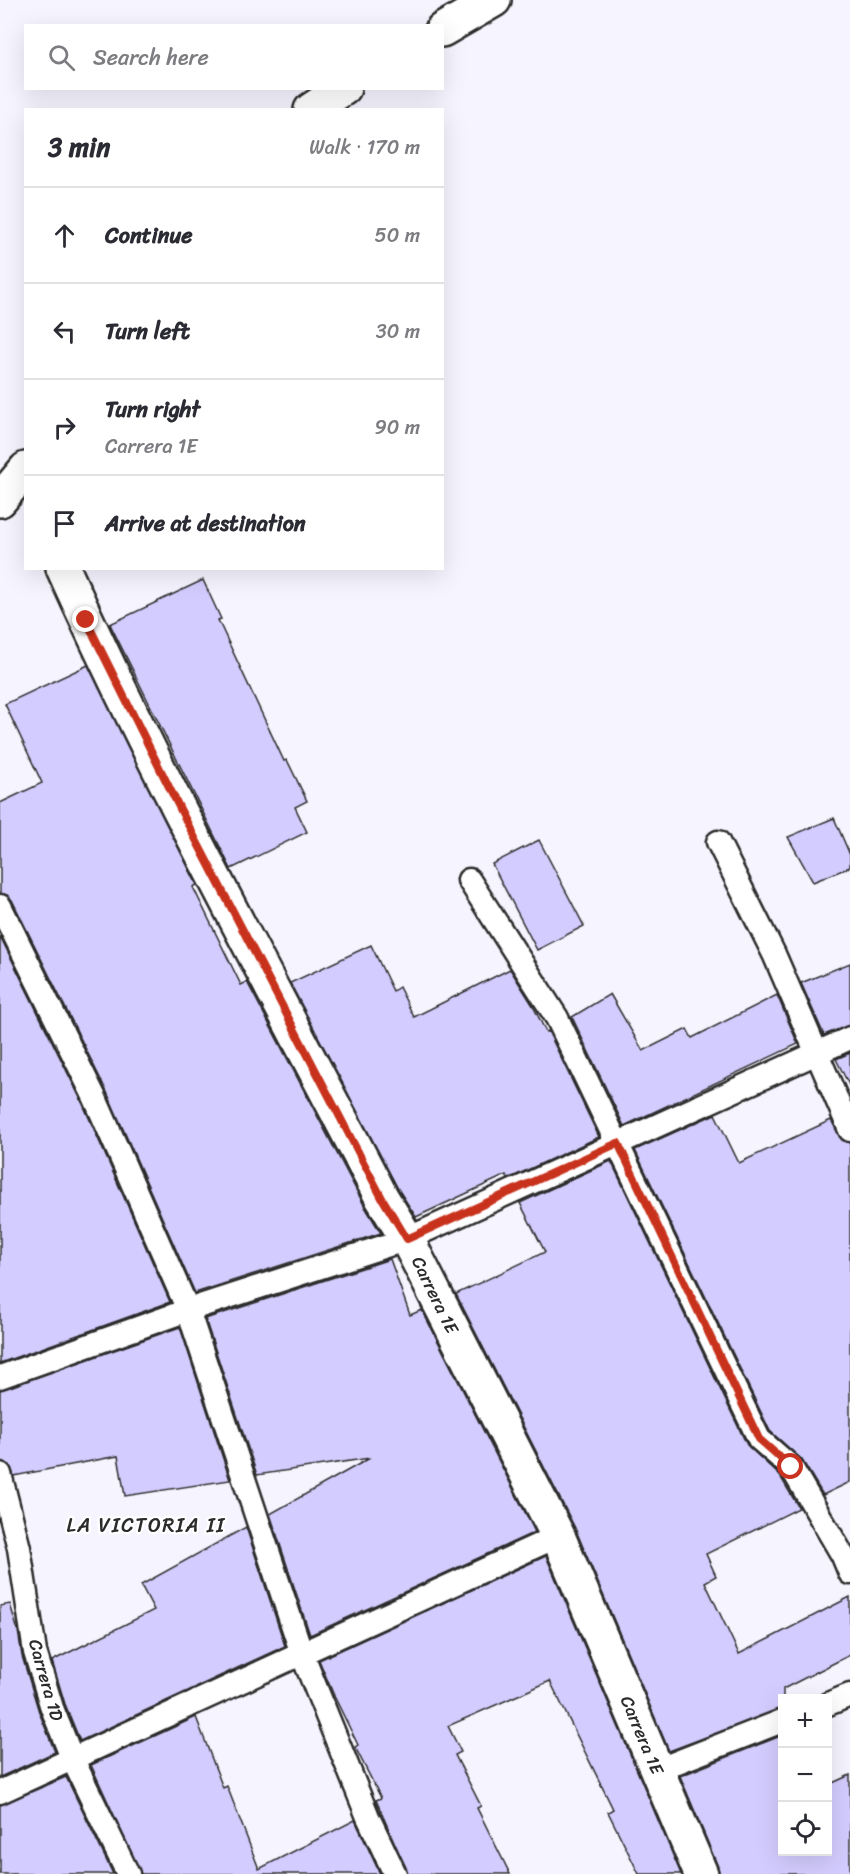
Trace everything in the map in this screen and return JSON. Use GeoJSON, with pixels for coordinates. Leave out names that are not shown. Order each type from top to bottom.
{"type":"FeatureCollection","features":[{"type":"Feature","properties":{"kind":"street"},"geometry":{"type":"LineString","coordinates":[[444,29],[494,0]]}},
{"type":"Feature","properties":{"kind":"street"},"geometry":{"type":"LineString","coordinates":[[314,108],[341,90]]}},
{"type":"Feature","properties":{"kind":"street"},"geometry":{"type":"LineString","coordinates":[[0,500],[24,476]]}},
{"type":"Feature","properties":{"kind":"street","name":"Carrera 1E"},"geometry":{"type":"LineString","coordinates":[[64,570],[86,620],[186,821],[382,1198],[407,1239],[558,1536],[700,1874]]}},
{"type":"Feature","properties":{"kind":"lane"},"geometry":{"type":"LineString","coordinates":[[718,842],[774,954],[850,1130]]}},
{"type":"Feature","properties":{"kind":"lane"},"geometry":{"type":"LineString","coordinates":[[469,880],[557,1018],[759,1439],[791,1467],[843,1556],[850,1573]]}},
{"type":"Feature","properties":{"kind":"lane"},"geometry":{"type":"LineString","coordinates":[[0,906],[94,1096],[188,1310],[302,1654],[368,1816],[395,1874]]}},
{"type":"Feature","properties":{"kind":"lane"},"geometry":{"type":"LineString","coordinates":[[0,1377],[188,1310],[407,1239],[850,1038]]}},
{"type":"Feature","properties":{"kind":"lane","name":"Carrera 1D"},"geometry":{"type":"LineString","coordinates":[[0,1474],[19,1548],[35,1652],[52,1708],[72,1758],[128,1874]]}},
{"type":"Feature","properties":{"kind":"lane"},"geometry":{"type":"LineString","coordinates":[[0,1792],[558,1536]]}},
{"type":"Feature","properties":{"kind":"lane"},"geometry":{"type":"LineString","coordinates":[[832,1702],[850,1695]]}},
{"type":"Feature","properties":{"kind":"lane"},"geometry":{"type":"LineString","coordinates":[[657,1770],[778,1723]]}},
{"type":"Feature","properties":{"kind":"building"},"geometry":{"type":"Polygon","coordinates":[[[203,580],[221,619],[218,620],[284,761],[287,760],[307,801],[295,807],[307,832],[231,869],[110,624],[203,580]]]}},
{"type":"Feature","properties":{"kind":"building"},"geometry":{"type":"Polygon","coordinates":[[[88,665],[197,885],[193,887],[241,985],[247,982],[365,1207],[381,1233],[195,1293],[106,1090],[12,900],[0,893],[0,803],[42,783],[5,704],[88,665]]]}},
{"type":"Feature","properties":{"kind":"building"},"geometry":{"type":"Polygon","coordinates":[[[834,818],[850,855],[850,867],[813,882],[788,837],[834,818]]]}},
{"type":"Feature","properties":{"kind":"building"},"geometry":{"type":"Polygon","coordinates":[[[539,840],[584,926],[537,950],[492,864],[539,840]]]}},
{"type":"Feature","properties":{"kind":"building"},"geometry":{"type":"Polygon","coordinates":[[[0,936],[82,1102],[170,1302],[0,1363],[0,936]]]}},
{"type":"Feature","properties":{"kind":"building"},"geometry":{"type":"Polygon","coordinates":[[[371,945],[393,991],[399,987],[414,1017],[510,969],[546,1032],[548,1031],[599,1137],[508,1179],[506,1175],[416,1217],[398,1189],[290,983],[371,945]]]}},
{"type":"Feature","properties":{"kind":"building"},"geometry":{"type":"Polygon","coordinates":[[[850,963],[850,1025],[824,1035],[801,983],[850,963]]]}},
{"type":"Feature","properties":{"kind":"building"},"geometry":{"type":"Polygon","coordinates":[[[610,994],[643,1051],[687,1029],[692,1038],[777,995],[798,1044],[624,1126],[572,1017],[610,994]]]}},
{"type":"Feature","properties":{"kind":"building"},"geometry":{"type":"Polygon","coordinates":[[[850,1053],[850,1087],[836,1059],[850,1053]]]}},
{"type":"Feature","properties":{"kind":"building"},"geometry":{"type":"Polygon","coordinates":[[[715,1114],[739,1163],[831,1120],[842,1140],[850,1143],[850,1482],[823,1495],[802,1460],[770,1431],[635,1150],[715,1114]]]}},
{"type":"Feature","properties":{"kind":"building"},"geometry":{"type":"Polygon","coordinates":[[[611,1161],[747,1445],[780,1476],[799,1508],[706,1554],[716,1576],[705,1582],[739,1654],[850,1597],[850,1655],[783,1689],[783,1694],[778,1694],[778,1710],[669,1751],[575,1528],[456,1294],[545,1252],[520,1203],[611,1161]]]}},
{"type":"Feature","properties":{"kind":"building"},"geometry":{"type":"Polygon","coordinates":[[[390,1259],[410,1315],[422,1310],[535,1532],[310,1635],[270,1514],[370,1458],[257,1475],[205,1319],[390,1259]]]}},
{"type":"Feature","properties":{"kind":"building"},"geometry":{"type":"Polygon","coordinates":[[[180,1327],[230,1480],[125,1496],[118,1456],[14,1476],[10,1465],[0,1461],[0,1390],[180,1327]]]}},
{"type":"Feature","properties":{"kind":"building"},"geometry":{"type":"Polygon","coordinates":[[[246,1527],[285,1646],[80,1741],[65,1704],[52,1661],[154,1610],[141,1585],[246,1527]]]}},
{"type":"Feature","properties":{"kind":"building"},"geometry":{"type":"Polygon","coordinates":[[[546,1556],[681,1874],[639,1874],[608,1812],[613,1809],[550,1681],[448,1726],[461,1752],[455,1755],[481,1806],[477,1808],[510,1874],[408,1874],[376,1800],[381,1798],[355,1747],[358,1745],[319,1660],[546,1556]]]}},
{"type":"Feature","properties":{"kind":"building"},"geometry":{"type":"Polygon","coordinates":[[[10,1604],[22,1656],[39,1712],[55,1752],[0,1777],[0,1606],[10,1604]]]}},
{"type":"Feature","properties":{"kind":"building"},"geometry":{"type":"Polygon","coordinates":[[[196,1717],[223,1788],[227,1786],[259,1869],[355,1820],[380,1874],[141,1874],[91,1765],[196,1717]]]}},
{"type":"Feature","properties":{"kind":"building"},"geometry":{"type":"Polygon","coordinates":[[[778,1737],[778,1856],[832,1856],[832,1783],[850,1775],[850,1874],[719,1874],[680,1776],[778,1737]]]}},
{"type":"Feature","properties":{"kind":"building"},"geometry":{"type":"Polygon","coordinates":[[[66,1777],[113,1874],[0,1874],[0,1805],[66,1777]]]}},
{"type":"Feature","properties":{"kind":"district","name":"LA VICTORIA II"},"geometry":{"type":"Point","coordinates":[146,1525]}},
{"type":"Feature","properties":{"kind":"route"},"geometry":{"type":"LineString","coordinates":[[86,620],[181,811],[382,1198],[407,1239],[618,1143],[759,1439],[791,1467]]}}]}
